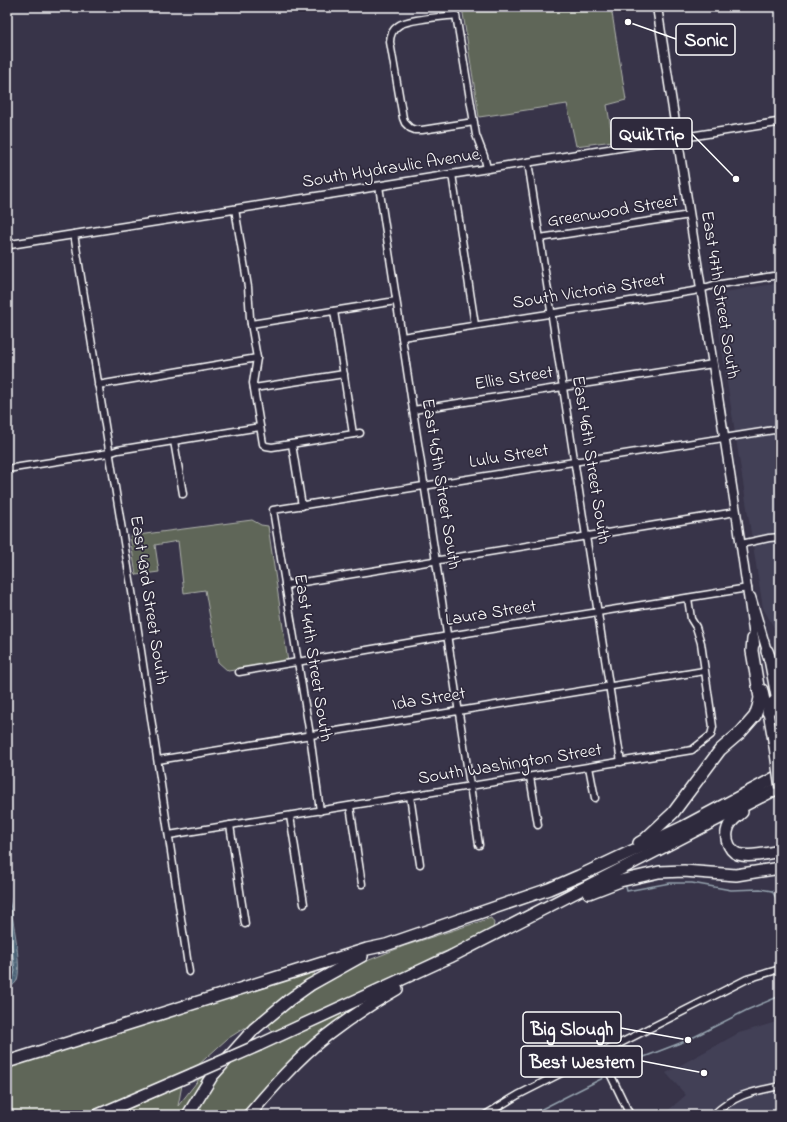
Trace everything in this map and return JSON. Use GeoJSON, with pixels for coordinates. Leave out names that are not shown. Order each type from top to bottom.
{"type":"FeatureCollection","features":[{"type":"Feature","properties":{"kind":"highway"},"geometry":{"type":"LineString","coordinates":[[605,864],[644,840],[673,813],[720,750],[742,732],[755,716],[760,698],[752,651],[753,639]]}},
{"type":"Feature","properties":{"kind":"highway"},"geometry":{"type":"LineString","coordinates":[[767,651],[770,662],[780,676]]}},
{"type":"Feature","properties":{"kind":"highway"},"geometry":{"type":"LineString","coordinates":[[768,712],[778,698]]}},
{"type":"Feature","properties":{"kind":"highway"},"geometry":{"type":"LineString","coordinates":[[188,1115],[212,1076],[254,1029],[310,985],[386,945],[549,889],[605,864],[683,827],[780,775]]}},
{"type":"Feature","properties":{"kind":"highway"},"geometry":{"type":"LineString","coordinates":[[98,1115],[258,1045],[450,957],[780,787]]}},
{"type":"Feature","properties":{"kind":"highway"},"geometry":{"type":"LineString","coordinates":[[754,801],[731,821],[727,829],[726,838],[729,846],[733,851],[741,855],[763,854],[780,851]]}},
{"type":"Feature","properties":{"kind":"highway"},"geometry":{"type":"LineString","coordinates":[[494,935],[595,891],[635,877],[659,872],[684,871],[736,875],[780,868]]}},
{"type":"Feature","properties":{"kind":"highway"},"geometry":{"type":"LineString","coordinates":[[7,1062],[367,949],[386,945]]}},
{"type":"Feature","properties":{"kind":"highway"},"geometry":{"type":"LineString","coordinates":[[249,1115],[281,1078],[326,1036],[377,1000],[450,957]]}},
{"type":"Feature","properties":{"kind":"main road","name":"East 47th Street South"},"geometry":{"type":"LineString","coordinates":[[657,7],[748,588],[753,639],[768,712],[780,787]]}},
{"type":"Feature","properties":{"kind":"main road","name":"East 47th Street South"},"geometry":{"type":"LineString","coordinates":[[748,588],[767,651],[778,698],[780,718]]}},
{"type":"Feature","properties":{"kind":"street"},"geometry":{"type":"LineString","coordinates":[[474,122],[415,130],[410,128],[404,121],[390,42],[392,32],[399,25],[456,15],[474,122],[476,135],[487,168]]}},
{"type":"Feature","properties":{"kind":"street","name":"South Hydraulic Avenue"},"geometry":{"type":"LineString","coordinates":[[7,244],[780,122]]}},
{"type":"Feature","properties":{"kind":"street","name":"East 46th Street South"},"geometry":{"type":"LineString","coordinates":[[528,162],[621,762]]}},
{"type":"Feature","properties":{"kind":"street"},"geometry":{"type":"LineString","coordinates":[[452,174],[475,325]]}},
{"type":"Feature","properties":{"kind":"street","name":"East 45th Street South"},"geometry":{"type":"LineString","coordinates":[[379,186],[479,845]]}},
{"type":"Feature","properties":{"kind":"street"},"geometry":{"type":"LineString","coordinates":[[235,209],[248,287],[251,324],[257,358],[254,374],[254,388],[263,444],[272,447],[360,433]]}},
{"type":"Feature","properties":{"kind":"street","name":"Greenwood Street"},"geometry":{"type":"LineString","coordinates":[[540,238],[690,215]]}},
{"type":"Feature","properties":{"kind":"street","name":"East 43rd Street South"},"geometry":{"type":"LineString","coordinates":[[74,234],[170,835],[189,972]]}},
{"type":"Feature","properties":{"kind":"street","name":"South Victoria Street"},"geometry":{"type":"LineString","coordinates":[[402,337],[780,275]]}},
{"type":"Feature","properties":{"kind":"street"},"geometry":{"type":"LineString","coordinates":[[251,324],[396,301]]}},
{"type":"Feature","properties":{"kind":"street"},"geometry":{"type":"LineString","coordinates":[[334,311],[353,434]]}},
{"type":"Feature","properties":{"kind":"street"},"geometry":{"type":"LineString","coordinates":[[98,385],[257,358]]}},
{"type":"Feature","properties":{"kind":"street","name":"Ellis Street"},"geometry":{"type":"LineString","coordinates":[[413,410],[713,364]]}},
{"type":"Feature","properties":{"kind":"street"},"geometry":{"type":"LineString","coordinates":[[254,388],[344,374]]}},
{"type":"Feature","properties":{"kind":"street"},"geometry":{"type":"LineString","coordinates":[[7,469],[260,427]]}},
{"type":"Feature","properties":{"kind":"street","name":"Lulu Street"},"geometry":{"type":"LineString","coordinates":[[273,510],[780,429]]}},
{"type":"Feature","properties":{"kind":"street"},"geometry":{"type":"LineString","coordinates":[[174,441],[183,494]]}},
{"type":"Feature","properties":{"kind":"street"},"geometry":{"type":"LineString","coordinates":[[292,444],[302,506]]}},
{"type":"Feature","properties":{"kind":"street","name":"East 44th Street South"},"geometry":{"type":"LineString","coordinates":[[273,510],[310,735],[320,811]]}},
{"type":"Feature","properties":{"kind":"street"},"geometry":{"type":"LineString","coordinates":[[285,585],[736,512]]}},
{"type":"Feature","properties":{"kind":"street"},"geometry":{"type":"LineString","coordinates":[[741,544],[769,538],[780,538]]}},
{"type":"Feature","properties":{"kind":"street","name":"Laura Street"},"geometry":{"type":"LineString","coordinates":[[239,672],[448,636],[748,588]]}},
{"type":"Feature","properties":{"kind":"street","name":"South Washington Street"},"geometry":{"type":"LineString","coordinates":[[170,835],[692,750],[711,735],[713,727],[701,643],[692,619],[688,598]]}},
{"type":"Feature","properties":{"kind":"street","name":"Ida Street"},"geometry":{"type":"LineString","coordinates":[[158,760],[704,671]]}},
{"type":"Feature","properties":{"kind":"street"},"geometry":{"type":"LineString","coordinates":[[589,767],[595,798]]}},
{"type":"Feature","properties":{"kind":"street"},"geometry":{"type":"LineString","coordinates":[[530,777],[538,825]]}},
{"type":"Feature","properties":{"kind":"street"},"geometry":{"type":"LineString","coordinates":[[410,796],[420,864]]}},
{"type":"Feature","properties":{"kind":"street"},"geometry":{"type":"LineString","coordinates":[[350,806],[362,884]]}},
{"type":"Feature","properties":{"kind":"street"},"geometry":{"type":"LineString","coordinates":[[290,816],[304,904]]}},
{"type":"Feature","properties":{"kind":"street"},"geometry":{"type":"LineString","coordinates":[[230,825],[245,924]]}},
{"type":"Feature","properties":{"kind":"street"},"geometry":{"type":"LineString","coordinates":[[485,1115],[518,1095],[747,979],[780,969]]}},
{"type":"Feature","properties":{"kind":"street"},"geometry":{"type":"LineString","coordinates":[[600,1053],[630,1115]]}},
{"type":"Feature","properties":{"kind":"street"},"geometry":{"type":"LineString","coordinates":[[714,1115],[734,1098],[751,1092],[780,1086]]}},
{"type":"Feature","properties":{"kind":"shaded area"},"geometry":{"type":"Polygon","coordinates":[[[780,283],[780,638],[763,608],[713,294],[780,283]]]}},
{"type":"Feature","properties":{"kind":"shaded area"},"geometry":{"type":"Polygon","coordinates":[[[780,1021],[780,1115],[663,1115],[686,1095],[666,1073],[739,1033],[780,1021]]]}},
{"type":"Feature","properties":{"kind":"green space"},"geometry":{"type":"Polygon","coordinates":[[[462,7],[611,7],[626,100],[607,105],[613,141],[576,146],[567,104],[479,117],[462,7]]]}},
{"type":"Feature","properties":{"kind":"green space"},"geometry":{"type":"Polygon","coordinates":[[[252,520],[261,525],[268,526],[288,662],[228,671],[218,662],[205,590],[184,593],[178,541],[155,545],[159,572],[136,575],[130,536],[252,520]]]}},
{"type":"Feature","properties":{"kind":"green space"},"geometry":{"type":"Polygon","coordinates":[[[491,918],[494,923],[493,928],[455,948],[439,954],[397,977],[273,1033],[268,1024],[308,994],[352,967],[404,946],[491,918]]]}},
{"type":"Feature","properties":{"kind":"green space"},"geometry":{"type":"Polygon","coordinates":[[[314,973],[315,975],[296,988],[251,1024],[227,1039],[196,1067],[113,1105],[84,1115],[7,1115],[7,1068],[280,982],[314,973]]]}},
{"type":"Feature","properties":{"kind":"green space"},"geometry":{"type":"Polygon","coordinates":[[[360,1005],[317,1036],[297,1054],[243,1115],[193,1115],[227,1064],[360,1005]]]}},
{"type":"Feature","properties":{"kind":"green space"},"geometry":{"type":"Polygon","coordinates":[[[200,1078],[205,1078],[181,1115],[115,1115],[182,1085],[178,1106],[200,1078]]]}},
{"type":"Feature","properties":{"kind":"water"},"geometry":{"type":"Polygon","coordinates":[[[7,889],[16,937],[18,975],[16,982],[7,990],[7,889]]]}},
{"type":"Feature","properties":{"kind":"waterway"},"geometry":{"type":"LineString","coordinates":[[626,887],[627,891],[670,883],[692,883],[731,890],[760,889],[772,891],[776,898],[780,918]]}},
{"type":"Feature","properties":{"kind":"waterway"},"geometry":{"type":"LineString","coordinates":[[620,1070],[644,1057],[688,1040],[747,1010],[780,996]]}},
{"type":"Feature","properties":{"kind":"waterway"},"geometry":{"type":"LineString","coordinates":[[530,1115],[603,1078]]}},
{"type":"Feature","properties":{"kind":"place","name":"Sonic"},"geometry":{"type":"Point","coordinates":[628,22]}},
{"type":"Feature","properties":{"kind":"place","name":"QuikTrip"},"geometry":{"type":"Point","coordinates":[736,179]}},
{"type":"Feature","properties":{"kind":"place","name":"Big Slough"},"geometry":{"type":"Point","coordinates":[688,1040]}},
{"type":"Feature","properties":{"kind":"place","name":"Best Western"},"geometry":{"type":"Point","coordinates":[704,1073]}}]}
